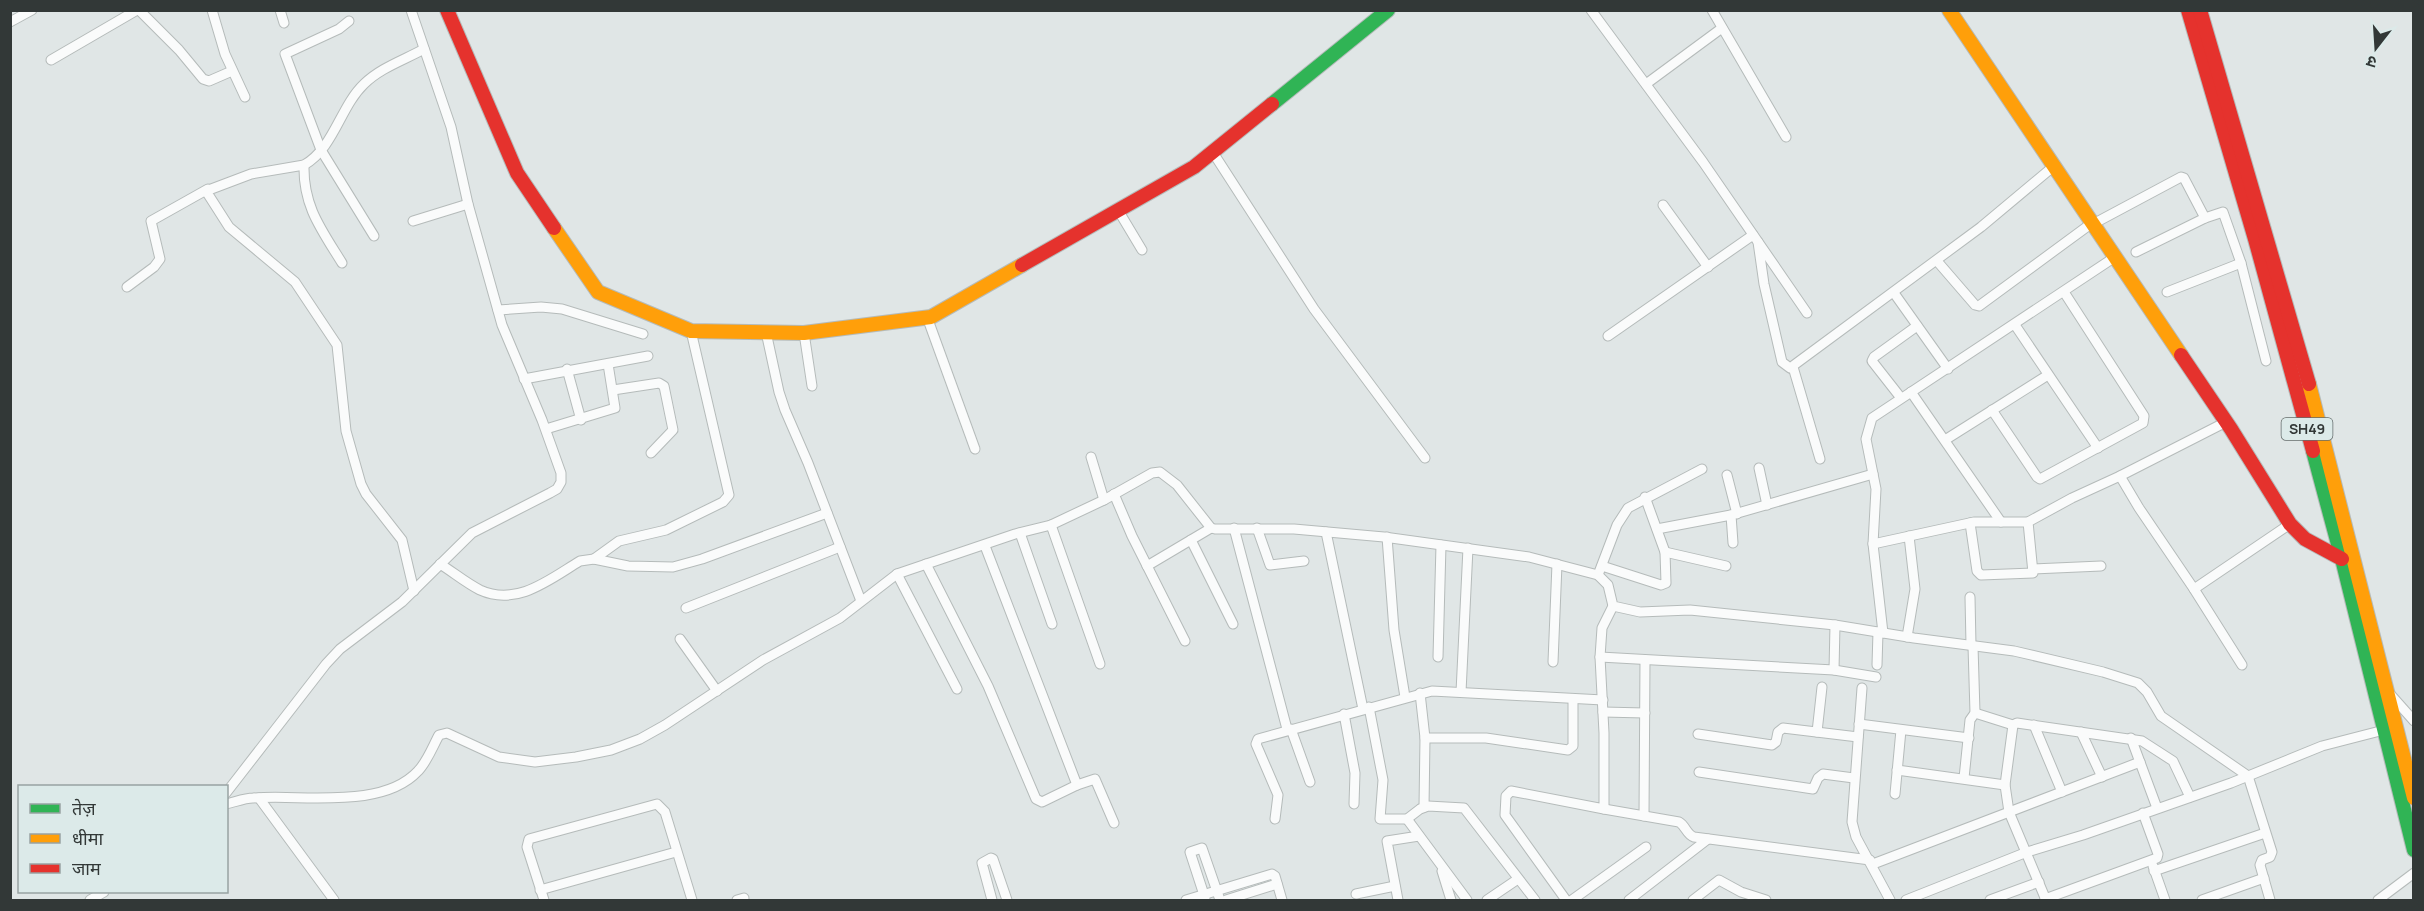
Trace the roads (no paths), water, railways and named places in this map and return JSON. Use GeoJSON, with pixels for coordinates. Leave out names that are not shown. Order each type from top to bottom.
{"type":"FeatureCollection","features":[{"type":"Feature","properties":{"kind":"street"},"geometry":{"type":"LineString","coordinates":[[10,22],[32,10]]}},
{"type":"Feature","properties":{"kind":"street"},"geometry":{"type":"LineString","coordinates":[[212,10],[225,54],[245,97]]}},
{"type":"Feature","properties":{"kind":"street"},"geometry":{"type":"LineString","coordinates":[[280,10],[284,23]]}},
{"type":"Feature","properties":{"kind":"street"},"geometry":{"type":"LineString","coordinates":[[228,790],[340,649],[414,591],[472,533],[557,489],[561,482],[561,472],[546,429],[509,344],[498,310],[468,204],[451,127],[411,10]]}},
{"type":"Feature","properties":{"kind":"street"},"geometry":{"type":"LineString","coordinates":[[447,10],[517,173],[598,292],[691,331],[804,333],[927,317],[1194,167],[1388,10]]}},
{"type":"Feature","properties":{"kind":"street"},"geometry":{"type":"LineString","coordinates":[[1591,10],[1646,84],[1807,313]]}},
{"type":"Feature","properties":{"kind":"street"},"geometry":{"type":"LineString","coordinates":[[1712,10],[1786,137]]}},
{"type":"Feature","properties":{"kind":"street"},"geometry":{"type":"LineString","coordinates":[[1949,10],[2226,422],[2290,524],[2305,539],[2342,559]]}},
{"type":"Feature","properties":{"kind":"street","name":"SH49"},"geometry":{"type":"LineString","coordinates":[[2188,10],[2273,306],[2342,559],[2384,730],[2406,775],[2414,798]]}},
{"type":"Feature","properties":{"kind":"street","name":"SH49"},"geometry":{"type":"LineString","coordinates":[[2200,10],[2307,376],[2388,692],[2406,775],[2414,850]]}},
{"type":"Feature","properties":{"kind":"street"},"geometry":{"type":"LineString","coordinates":[[51,60],[135,11],[205,81],[232,71]]}},
{"type":"Feature","properties":{"kind":"street"},"geometry":{"type":"LineString","coordinates":[[349,21],[285,54],[321,150],[374,236]]}},
{"type":"Feature","properties":{"kind":"street"},"geometry":{"type":"LineString","coordinates":[[1646,84],[1722,28]]}},
{"type":"Feature","properties":{"kind":"street"},"geometry":{"type":"LineString","coordinates":[[127,287],[154,267],[160,259],[151,221],[208,189],[251,174],[304,165],[321,150],[363,84],[424,49]]}},
{"type":"Feature","properties":{"kind":"street"},"geometry":{"type":"LineString","coordinates":[[1212,151],[1314,309],[1425,458]]}},
{"type":"Feature","properties":{"kind":"street"},"geometry":{"type":"LineString","coordinates":[[304,165],[306,194],[312,212],[342,263]]}},
{"type":"Feature","properties":{"kind":"street"},"geometry":{"type":"LineString","coordinates":[[1756,239],[1782,362],[1787,367],[1793,367],[1937,261],[2054,166]]}},
{"type":"Feature","properties":{"kind":"street"},"geometry":{"type":"LineString","coordinates":[[1937,261],[1975,305],[1979,306],[2092,223],[2181,177],[2184,178],[2205,218]]}},
{"type":"Feature","properties":{"kind":"street"},"geometry":{"type":"LineString","coordinates":[[208,189],[206,194],[229,227],[295,282],[337,345],[346,431],[361,484],[405,546],[406,562],[414,591]]}},
{"type":"Feature","properties":{"kind":"street"},"geometry":{"type":"LineString","coordinates":[[413,221],[468,204]]}},
{"type":"Feature","properties":{"kind":"street"},"geometry":{"type":"LineString","coordinates":[[1663,205],[1708,267]]}},
{"type":"Feature","properties":{"kind":"street"},"geometry":{"type":"LineString","coordinates":[[1118,210],[1142,250]]}},
{"type":"Feature","properties":{"kind":"street"},"geometry":{"type":"LineString","coordinates":[[2136,252],[2205,218],[2220,212],[2224,214],[2241,263],[2266,360]]}},
{"type":"Feature","properties":{"kind":"street"},"geometry":{"type":"LineString","coordinates":[[1608,336],[1708,267],[1756,239]]}},
{"type":"Feature","properties":{"kind":"street"},"geometry":{"type":"LineString","coordinates":[[1877,665],[1880,632],[1874,544],[1875,489],[1866,440],[1870,422],[1876,414],[2015,325],[2115,257]]}},
{"type":"Feature","properties":{"kind":"street"},"geometry":{"type":"LineString","coordinates":[[2167,292],[2241,263]]}},
{"type":"Feature","properties":{"kind":"street"},"geometry":{"type":"LineString","coordinates":[[1992,410],[2040,479],[2143,423],[2144,416],[2064,292]]}},
{"type":"Feature","properties":{"kind":"street"},"geometry":{"type":"LineString","coordinates":[[1894,293],[1948,369]]}},
{"type":"Feature","properties":{"kind":"street"},"geometry":{"type":"LineString","coordinates":[[2255,314],[2273,306]]}},
{"type":"Feature","properties":{"kind":"street"},"geometry":{"type":"LineString","coordinates":[[498,310],[542,307],[562,309],[643,334]]}},
{"type":"Feature","properties":{"kind":"street"},"geometry":{"type":"LineString","coordinates":[[927,317],[975,449]]}},
{"type":"Feature","properties":{"kind":"street"},"geometry":{"type":"LineString","coordinates":[[2015,325],[2098,448]]}},
{"type":"Feature","properties":{"kind":"street"},"geometry":{"type":"LineString","coordinates":[[1901,398],[1872,361],[1874,357],[1917,326]]}},
{"type":"Feature","properties":{"kind":"street"},"geometry":{"type":"LineString","coordinates":[[594,559],[619,541],[666,530],[723,502],[729,495],[691,331]]}},
{"type":"Feature","properties":{"kind":"street"},"geometry":{"type":"LineString","coordinates":[[766,332],[779,392],[861,601]]}},
{"type":"Feature","properties":{"kind":"street"},"geometry":{"type":"LineString","coordinates":[[804,333],[812,386]]}},
{"type":"Feature","properties":{"kind":"street"},"geometry":{"type":"LineString","coordinates":[[524,379],[567,369],[648,356]]}},
{"type":"Feature","properties":{"kind":"street"},"geometry":{"type":"LineString","coordinates":[[546,429],[613,410],[615,405],[608,364]]}},
{"type":"Feature","properties":{"kind":"street"},"geometry":{"type":"LineString","coordinates":[[1793,367],[1820,459]]}},
{"type":"Feature","properties":{"kind":"street"},"geometry":{"type":"LineString","coordinates":[[567,369],[581,420]]}},
{"type":"Feature","properties":{"kind":"street"},"geometry":{"type":"LineString","coordinates":[[1945,441],[2048,375]]}},
{"type":"Feature","properties":{"kind":"street"},"geometry":{"type":"LineString","coordinates":[[613,390],[659,383],[664,386],[673,430],[651,453]]}},
{"type":"Feature","properties":{"kind":"street"},"geometry":{"type":"LineString","coordinates":[[1911,392],[2001,522]]}},
{"type":"Feature","properties":{"kind":"street"},"geometry":{"type":"LineString","coordinates":[[1874,544],[1970,523],[2028,522],[2226,422]]}},
{"type":"Feature","properties":{"kind":"street"},"geometry":{"type":"LineString","coordinates":[[1091,457],[1104,500]]}},
{"type":"Feature","properties":{"kind":"street"},"geometry":{"type":"LineString","coordinates":[[1760,468],[1767,505]]}},
{"type":"Feature","properties":{"kind":"street"},"geometry":{"type":"LineString","coordinates":[[1604,809],[1603,700],[1600,657],[1602,628],[1613,606],[1608,585],[1600,570],[1622,515],[1628,508],[1702,469]]}},
{"type":"Feature","properties":{"kind":"street"},"geometry":{"type":"LineString","coordinates":[[228,804],[259,798],[347,797],[403,784],[420,770],[439,735],[447,733],[499,757],[535,762],[610,750],[648,735],[763,660],[840,618],[897,574],[1051,525],[1104,500],[1152,473],[1160,472],[1177,485],[1211,528]]}},
{"type":"Feature","properties":{"kind":"street"},"geometry":{"type":"LineString","coordinates":[[1657,529],[1734,514],[1873,474]]}},
{"type":"Feature","properties":{"kind":"street"},"geometry":{"type":"LineString","coordinates":[[1727,475],[1734,514],[1733,543]]}},
{"type":"Feature","properties":{"kind":"street"},"geometry":{"type":"LineString","coordinates":[[2120,476],[2242,665]]}},
{"type":"Feature","properties":{"kind":"street"},"geometry":{"type":"LineString","coordinates":[[1114,494],[1185,641]]}},
{"type":"Feature","properties":{"kind":"street"},"geometry":{"type":"LineString","coordinates":[[1147,566],[1211,528],[1257,528],[1387,537],[1468,548],[1600,570],[1664,585],[1667,581],[1665,552],[1646,497]]}},
{"type":"Feature","properties":{"kind":"street"},"geometry":{"type":"LineString","coordinates":[[440,564],[481,590],[499,595],[518,594],[532,590],[580,561],[594,559],[628,566],[673,567],[827,513]]}},
{"type":"Feature","properties":{"kind":"street"},"geometry":{"type":"LineString","coordinates":[[1970,523],[1978,574],[2031,574],[2033,569],[2028,522]]}},
{"type":"Feature","properties":{"kind":"street"},"geometry":{"type":"LineString","coordinates":[[2194,589],[2290,524]]}},
{"type":"Feature","properties":{"kind":"street"},"geometry":{"type":"LineString","coordinates":[[1051,525],[1100,664]]}},
{"type":"Feature","properties":{"kind":"street"},"geometry":{"type":"LineString","coordinates":[[1234,528],[1289,729],[1310,782]]}},
{"type":"Feature","properties":{"kind":"street"},"geometry":{"type":"LineString","coordinates":[[1257,528],[1270,565],[1304,561]]}},
{"type":"Feature","properties":{"kind":"street"},"geometry":{"type":"LineString","coordinates":[[1326,532],[1383,780],[1380,819],[1407,819],[1424,807],[1464,808],[1535,900]]}},
{"type":"Feature","properties":{"kind":"street"},"geometry":{"type":"LineString","coordinates":[[1020,533],[1052,624]]}},
{"type":"Feature","properties":{"kind":"street"},"geometry":{"type":"LineString","coordinates":[[1907,637],[1915,589],[1909,536]]}},
{"type":"Feature","properties":{"kind":"street"},"geometry":{"type":"LineString","coordinates":[[1387,537],[1394,630],[1405,697]]}},
{"type":"Feature","properties":{"kind":"street"},"geometry":{"type":"LineString","coordinates":[[1191,540],[1233,624]]}},
{"type":"Feature","properties":{"kind":"street"},"geometry":{"type":"LineString","coordinates":[[1438,657],[1441,545]]}},
{"type":"Feature","properties":{"kind":"street"},"geometry":{"type":"LineString","coordinates":[[985,546],[1077,785]]}},
{"type":"Feature","properties":{"kind":"street"},"geometry":{"type":"LineString","coordinates":[[686,608],[840,548]]}},
{"type":"Feature","properties":{"kind":"street"},"geometry":{"type":"LineString","coordinates":[[1461,692],[1468,548]]}},
{"type":"Feature","properties":{"kind":"street"},"geometry":{"type":"LineString","coordinates":[[1665,552],[1726,566]]}},
{"type":"Feature","properties":{"kind":"street"},"geometry":{"type":"LineString","coordinates":[[926,564],[988,686],[1036,799],[1042,802],[1095,779],[1114,823]]}},
{"type":"Feature","properties":{"kind":"street"},"geometry":{"type":"LineString","coordinates":[[1553,662],[1557,564]]}},
{"type":"Feature","properties":{"kind":"street"},"geometry":{"type":"LineString","coordinates":[[2033,569],[2102,566]]}},
{"type":"Feature","properties":{"kind":"street"},"geometry":{"type":"LineString","coordinates":[[897,574],[957,689]]}},
{"type":"Feature","properties":{"kind":"street"},"geometry":{"type":"LineString","coordinates":[[1964,778],[1970,720],[1976,713],[1970,597]]}},
{"type":"Feature","properties":{"kind":"street"},"geometry":{"type":"LineString","coordinates":[[1613,606],[1640,612],[1710,611],[1835,625],[2014,651],[2103,672],[2138,683],[2147,692],[2161,716],[2248,776],[2272,852],[2270,857],[2260,862],[2270,900]]}},
{"type":"Feature","properties":{"kind":"street"},"geometry":{"type":"LineString","coordinates":[[1834,670],[1835,625]]}},
{"type":"Feature","properties":{"kind":"street"},"geometry":{"type":"LineString","coordinates":[[680,639],[717,691]]}},
{"type":"Feature","properties":{"kind":"street"},"geometry":{"type":"LineString","coordinates":[[1600,657],[1834,670],[1876,677]]}},
{"type":"Feature","properties":{"kind":"street"},"geometry":{"type":"LineString","coordinates":[[1644,816],[1645,660]]}},
{"type":"Feature","properties":{"kind":"street"},"geometry":{"type":"LineString","coordinates":[[1817,732],[1822,687]]}},
{"type":"Feature","properties":{"kind":"street"},"geometry":{"type":"LineString","coordinates":[[1862,688],[1851,822],[1856,837],[1872,862],[1890,900]]}},
{"type":"Feature","properties":{"kind":"street"},"geometry":{"type":"LineString","coordinates":[[1275,819],[1278,795],[1256,744],[1258,739],[1432,691],[1603,700]]}},
{"type":"Feature","properties":{"kind":"street"},"geometry":{"type":"LineString","coordinates":[[2388,692],[2414,721]]}},
{"type":"Feature","properties":{"kind":"street"},"geometry":{"type":"LineString","coordinates":[[1420,693],[1425,738],[1424,807]]}},
{"type":"Feature","properties":{"kind":"street"},"geometry":{"type":"LineString","coordinates":[[1425,738],[1486,738],[1568,750],[1573,746],[1573,699]]}},
{"type":"Feature","properties":{"kind":"street"},"geometry":{"type":"LineString","coordinates":[[1603,712],[1645,713]]}},
{"type":"Feature","properties":{"kind":"street"},"geometry":{"type":"LineString","coordinates":[[1976,713],[2013,725],[2017,723],[2034,725],[2142,741],[2173,761],[2190,797]]}},
{"type":"Feature","properties":{"kind":"street"},"geometry":{"type":"LineString","coordinates":[[1344,714],[1355,773],[1354,804]]}},
{"type":"Feature","properties":{"kind":"street"},"geometry":{"type":"LineString","coordinates":[[1859,724],[1969,738]]}},
{"type":"Feature","properties":{"kind":"street"},"geometry":{"type":"LineString","coordinates":[[2013,725],[2005,785],[2009,812],[2045,900],[2157,858],[2158,854],[2143,813]]}},
{"type":"Feature","properties":{"kind":"street"},"geometry":{"type":"LineString","coordinates":[[2034,725],[2062,792]]}},
{"type":"Feature","properties":{"kind":"street"},"geometry":{"type":"LineString","coordinates":[[1698,734],[1772,745],[1776,742],[1779,729],[1858,737]]}},
{"type":"Feature","properties":{"kind":"street"},"geometry":{"type":"LineString","coordinates":[[1895,794],[1901,730]]}},
{"type":"Feature","properties":{"kind":"street"},"geometry":{"type":"LineString","coordinates":[[1906,900],[1928,896],[2027,852],[2190,797],[2322,746],[2384,730]]}},
{"type":"Feature","properties":{"kind":"street"},"geometry":{"type":"LineString","coordinates":[[2081,732],[2102,777]]}},
{"type":"Feature","properties":{"kind":"street"},"geometry":{"type":"LineString","coordinates":[[2131,738],[2157,808]]}},
{"type":"Feature","properties":{"kind":"street"},"geometry":{"type":"LineString","coordinates":[[1566,900],[1505,815],[1506,796],[1511,791],[1679,822],[1690,836],[1872,862],[2140,762]]}},
{"type":"Feature","properties":{"kind":"street"},"geometry":{"type":"LineString","coordinates":[[1897,770],[2005,785]]}},
{"type":"Feature","properties":{"kind":"street"},"geometry":{"type":"LineString","coordinates":[[1699,772],[1813,789],[1822,774],[1854,778]]}},
{"type":"Feature","properties":{"kind":"street"},"geometry":{"type":"LineString","coordinates":[[259,798],[334,900]]}},
{"type":"Feature","properties":{"kind":"street"},"geometry":{"type":"LineString","coordinates":[[544,900],[527,847],[527,842],[534,836],[657,804],[665,812],[692,900]]}},
{"type":"Feature","properties":{"kind":"street"},"geometry":{"type":"LineString","coordinates":[[1407,819],[1467,900]]}},
{"type":"Feature","properties":{"kind":"street"},"geometry":{"type":"LineString","coordinates":[[2154,871],[2265,833]]}},
{"type":"Feature","properties":{"kind":"street"},"geometry":{"type":"LineString","coordinates":[[1398,900],[1387,841],[1419,836]]}},
{"type":"Feature","properties":{"kind":"street"},"geometry":{"type":"LineString","coordinates":[[1629,900],[1708,839]]}},
{"type":"Feature","properties":{"kind":"street"},"geometry":{"type":"LineString","coordinates":[[1572,900],[1646,847]]}},
{"type":"Feature","properties":{"kind":"street"},"geometry":{"type":"LineString","coordinates":[[1204,898],[1190,852],[1202,848],[1218,896]]}},
{"type":"Feature","properties":{"kind":"street"},"geometry":{"type":"LineString","coordinates":[[540,890],[676,852]]}},
{"type":"Feature","properties":{"kind":"street"},"geometry":{"type":"LineString","coordinates":[[992,900],[982,863],[991,858],[1006,900]]}},
{"type":"Feature","properties":{"kind":"street"},"geometry":{"type":"LineString","coordinates":[[2151,860],[2165,900]]}},
{"type":"Feature","properties":{"kind":"street"},"geometry":{"type":"LineString","coordinates":[[1440,865],[1451,900]]}},
{"type":"Feature","properties":{"kind":"street"},"geometry":{"type":"LineString","coordinates":[[2378,900],[2414,873]]}},
{"type":"Feature","properties":{"kind":"street"},"geometry":{"type":"LineString","coordinates":[[1186,900],[1218,896],[1269,874],[1275,876],[1282,900]]}},
{"type":"Feature","properties":{"kind":"street"},"geometry":{"type":"LineString","coordinates":[[2202,900],[2264,878]]}},
{"type":"Feature","properties":{"kind":"street"},"geometry":{"type":"LineString","coordinates":[[1487,900],[1518,879]]}},
{"type":"Feature","properties":{"kind":"street"},"geometry":{"type":"LineString","coordinates":[[1693,900],[1719,880],[1738,896],[1766,900]]}},
{"type":"Feature","properties":{"kind":"street"},"geometry":{"type":"LineString","coordinates":[[1990,900],[2039,882]]}},
{"type":"Feature","properties":{"kind":"street"},"geometry":{"type":"LineString","coordinates":[[1226,900],[1276,884]]}},
{"type":"Feature","properties":{"kind":"street"},"geometry":{"type":"LineString","coordinates":[[1356,894],[1395,886]]}}]}
